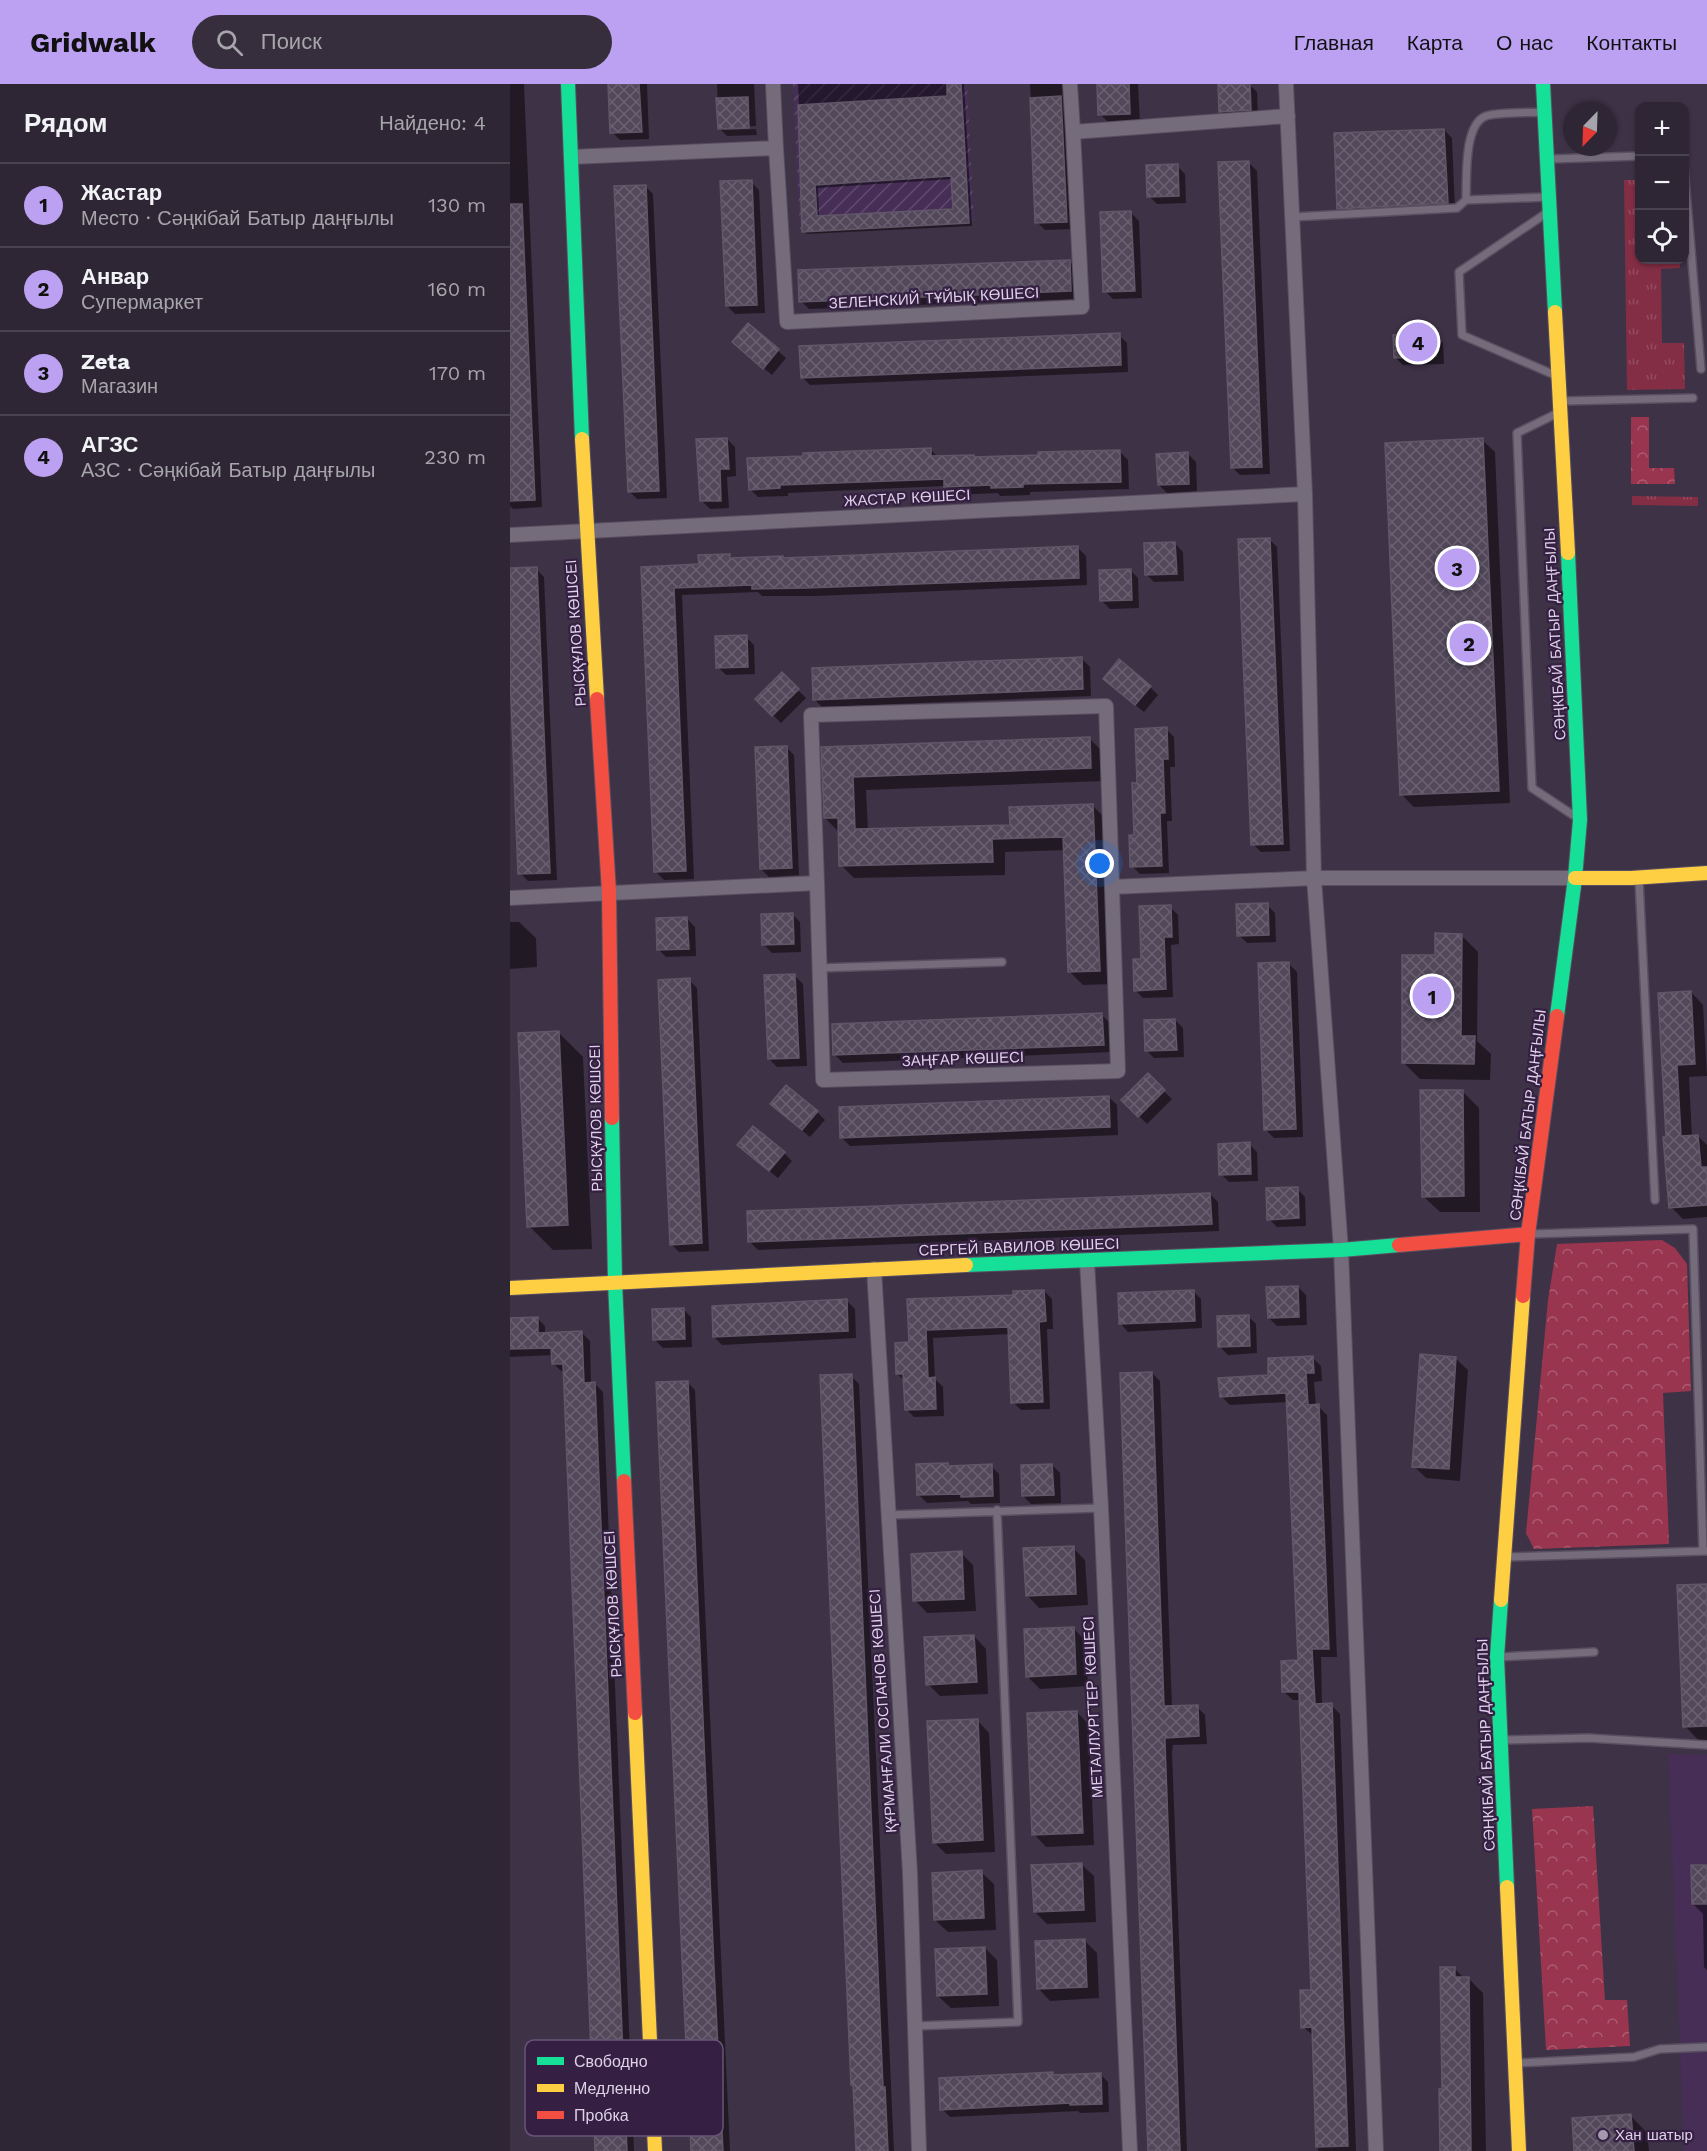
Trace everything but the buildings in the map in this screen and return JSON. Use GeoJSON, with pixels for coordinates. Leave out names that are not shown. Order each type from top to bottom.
{"type":"FeatureCollection","features":[{"type":"Feature","properties":{"kind":"street","name":"РЫСҚҰЛОВ КӨШСЕІ"},"geometry":{"type":"LineString","coordinates":[[568,84],[586,531],[609,892],[615,1282],[650,2040]]}},
{"type":"Feature","properties":{"kind":"street","name":"ЗЕЛЕНСКИЙ ТҰЙЫҚ КӨШЕСІ"},"geometry":{"type":"LineString","coordinates":[[774,84],[787,322],[1082,308],[1070,84]]}},
{"type":"Feature","properties":{"kind":"street"},"geometry":{"type":"LineString","coordinates":[[1286,84],[1305,494],[1314,878],[1341,1250],[1377,2151]]}},
{"type":"Feature","properties":{"kind":"street","name":"СӘҢКІБАЙ БАТЫР ДАҢҒЫЛЫ"},"geometry":{"type":"LineString","coordinates":[[1519,2151],[1497,1657],[1528,1234],[1575,878],[1580,820],[1561,406],[1543,84]]}},
{"type":"Feature","properties":{"kind":"street"},"geometry":{"type":"LineString","coordinates":[[1073,132],[1288,116]]}},
{"type":"Feature","properties":{"kind":"street"},"geometry":{"type":"LineString","coordinates":[[571,157],[776,148]]}},
{"type":"Feature","properties":{"kind":"street","name":"ЖАСТАР КӨШЕСІ"},"geometry":{"type":"LineString","coordinates":[[510,535],[1305,494]]}},
{"type":"Feature","properties":{"kind":"street","name":"ЗАҢҒАР КӨШЕСІ"},"geometry":{"type":"LineString","coordinates":[[1106,706],[1112,887],[1118,1071],[823,1080],[811,715],[1106,706]]}},
{"type":"Feature","properties":{"kind":"street"},"geometry":{"type":"LineString","coordinates":[[1112,887],[1314,878],[1639,878],[1707,873]]}},
{"type":"Feature","properties":{"kind":"street"},"geometry":{"type":"LineString","coordinates":[[510,898],[816,883]]}},
{"type":"Feature","properties":{"kind":"street","name":"СЕРГЕЙ ВАВИЛОВ КӨШЕСІ"},"geometry":{"type":"LineString","coordinates":[[510,1288],[874,1269],[1341,1250],[1528,1234]]}},
{"type":"Feature","properties":{"kind":"street","name":"МЕТАЛЛУРГТЕР КӨШЕСІ"},"geometry":{"type":"LineString","coordinates":[[1087,1262],[1101,1508],[1130,2151]]}},
{"type":"Feature","properties":{"kind":"street","name":"ҚҰРМАНҒАЛИ ОСПАНОВ КӨШЕСІ"},"geometry":{"type":"LineString","coordinates":[[874,1269],[910,1873],[919,2151]]}},
{"type":"Feature","properties":{"kind":"street","name":"РЫСҚҰЛОВ КӨШСЕІ"},"geometry":{"type":"LineString","coordinates":[[654,2136],[655,2151]]}},
{"type":"Feature","properties":{"kind":"lane"},"geometry":{"type":"LineString","coordinates":[[1466,200],[1470,139],[1475,126],[1484,117],[1545,112]]}},
{"type":"Feature","properties":{"kind":"lane"},"geometry":{"type":"LineString","coordinates":[[1547,159],[1635,156]]}},
{"type":"Feature","properties":{"kind":"lane"},"geometry":{"type":"LineString","coordinates":[[1293,218],[1457,208],[1466,200],[1550,203]]}},
{"type":"Feature","properties":{"kind":"lane"},"geometry":{"type":"LineString","coordinates":[[1550,203],[1459,272],[1462,335],[1559,376]]}},
{"type":"Feature","properties":{"kind":"lane"},"geometry":{"type":"LineString","coordinates":[[1688,210],[1701,369]]}},
{"type":"Feature","properties":{"kind":"lane"},"geometry":{"type":"LineString","coordinates":[[1580,820],[1532,788],[1517,433],[1561,406],[1693,398]]}},
{"type":"Feature","properties":{"kind":"lane"},"geometry":{"type":"LineString","coordinates":[[1639,878],[1655,1200]]}},
{"type":"Feature","properties":{"kind":"lane"},"geometry":{"type":"LineString","coordinates":[[819,968],[1002,962]]}},
{"type":"Feature","properties":{"kind":"lane"},"geometry":{"type":"LineString","coordinates":[[1504,1557],[1705,1551],[1693,1229],[1528,1234]]}},
{"type":"Feature","properties":{"kind":"lane"},"geometry":{"type":"LineString","coordinates":[[887,1515],[1101,1508]]}},
{"type":"Feature","properties":{"kind":"lane"},"geometry":{"type":"LineString","coordinates":[[915,2026],[1018,2022],[997,1510]]}},
{"type":"Feature","properties":{"kind":"lane"},"geometry":{"type":"LineString","coordinates":[[1497,1657],[1594,1652]]}},
{"type":"Feature","properties":{"kind":"lane"},"geometry":{"type":"LineString","coordinates":[[1500,1740],[1587,1738],[1707,1745]]}},
{"type":"Feature","properties":{"kind":"lane"},"geometry":{"type":"LineString","coordinates":[[1515,2063],[1634,2058],[1660,2049],[1707,2047]]}},
{"type":"Feature","properties":{"kind":"shaded area"},"geometry":{"type":"Polygon","coordinates":[[[793,84],[967,84],[974,220],[800,229],[793,84]]]}},
{"type":"Feature","properties":{"kind":"shaded area"},"geometry":{"type":"Polygon","coordinates":[[[1668,1754],[1707,1755],[1707,2151],[1684,2151],[1668,1754]]]}},
{"type":"Feature","properties":{"kind":"green space"},"geometry":{"type":"Polygon","coordinates":[[[1624,180],[1635,180],[1635,264],[1680,264],[1680,268],[1661,269],[1662,343],[1684,343],[1685,389],[1627,390],[1624,180]]]}},
{"type":"Feature","properties":{"kind":"green space"},"geometry":{"type":"Polygon","coordinates":[[[1631,417],[1649,417],[1649,468],[1674,468],[1675,484],[1631,484],[1631,417]]]}},
{"type":"Feature","properties":{"kind":"green space"},"geometry":{"type":"Polygon","coordinates":[[[1632,496],[1698,497],[1698,506],[1632,505],[1632,496]]]}},
{"type":"Feature","properties":{"kind":"green space"},"geometry":{"type":"Polygon","coordinates":[[[1662,1240],[1675,1248],[1687,1264],[1691,1391],[1663,1393],[1669,1544],[1534,1549],[1526,1533],[1548,1300],[1557,1244],[1662,1240]]]}},
{"type":"Feature","properties":{"kind":"green space"},"geometry":{"type":"Polygon","coordinates":[[[1593,1806],[1605,2000],[1627,2000],[1630,2046],[1546,2050],[1532,1809],[1593,1806]]]}},
{"type":"Feature","properties":{"kind":"traffic: fast"},"geometry":{"type":"LineString","coordinates":[[568,84],[582,439]]}},
{"type":"Feature","properties":{"kind":"traffic: fast"},"geometry":{"type":"LineString","coordinates":[[1543,84],[1555,312]]}},
{"type":"Feature","properties":{"kind":"traffic: fast"},"geometry":{"type":"LineString","coordinates":[[1557,1016],[1580,820],[1568,553]]}},
{"type":"Feature","properties":{"kind":"traffic: fast"},"geometry":{"type":"LineString","coordinates":[[612,1118],[615,1282],[624,1481]]}},
{"type":"Feature","properties":{"kind":"traffic: fast"},"geometry":{"type":"LineString","coordinates":[[966,1265],[1341,1250],[1399,1245]]}},
{"type":"Feature","properties":{"kind":"traffic: fast"},"geometry":{"type":"LineString","coordinates":[[1501,1600],[1497,1657],[1507,1887]]}},
{"type":"Feature","properties":{"kind":"traffic: slow"},"geometry":{"type":"LineString","coordinates":[[1555,312],[1568,553]]}},
{"type":"Feature","properties":{"kind":"traffic: slow"},"geometry":{"type":"LineString","coordinates":[[582,439],[597,699]]}},
{"type":"Feature","properties":{"kind":"traffic: slow"},"geometry":{"type":"LineString","coordinates":[[1575,878],[1631,878],[1707,873]]}},
{"type":"Feature","properties":{"kind":"traffic: slow"},"geometry":{"type":"LineString","coordinates":[[510,1288],[966,1265]]}},
{"type":"Feature","properties":{"kind":"traffic: slow"},"geometry":{"type":"LineString","coordinates":[[1501,1600],[1523,1296]]}},
{"type":"Feature","properties":{"kind":"traffic: slow"},"geometry":{"type":"LineString","coordinates":[[635,1713],[650,2040]]}},
{"type":"Feature","properties":{"kind":"traffic: slow"},"geometry":{"type":"LineString","coordinates":[[1507,1887],[1519,2151]]}},
{"type":"Feature","properties":{"kind":"traffic: slow"},"geometry":{"type":"LineString","coordinates":[[654,2136],[655,2151]]}},
{"type":"Feature","properties":{"kind":"traffic: jam"},"geometry":{"type":"LineString","coordinates":[[597,699],[609,892],[612,1118]]}},
{"type":"Feature","properties":{"kind":"traffic: jam"},"geometry":{"type":"LineString","coordinates":[[1523,1296],[1528,1234],[1557,1016]]}},
{"type":"Feature","properties":{"kind":"traffic: jam"},"geometry":{"type":"LineString","coordinates":[[1399,1245],[1528,1234]]}},
{"type":"Feature","properties":{"kind":"traffic: jam"},"geometry":{"type":"LineString","coordinates":[[624,1481],[635,1713]]}},
{"type":"Feature","properties":{"kind":"place","name":"АГЗС"},"geometry":{"type":"Point","coordinates":[1418,342]}},
{"type":"Feature","properties":{"kind":"place","name":"Zeta"},"geometry":{"type":"Point","coordinates":[1457,568]}},
{"type":"Feature","properties":{"kind":"place","name":"Анвар"},"geometry":{"type":"Point","coordinates":[1469,643]}},
{"type":"Feature","properties":{"kind":"place","name":"Жастар"},"geometry":{"type":"Point","coordinates":[1432,996]}},
{"type":"Feature","properties":{"kind":"place","name":"Хан шатыр"},"geometry":{"type":"Point","coordinates":[1603,2135]}}]}
